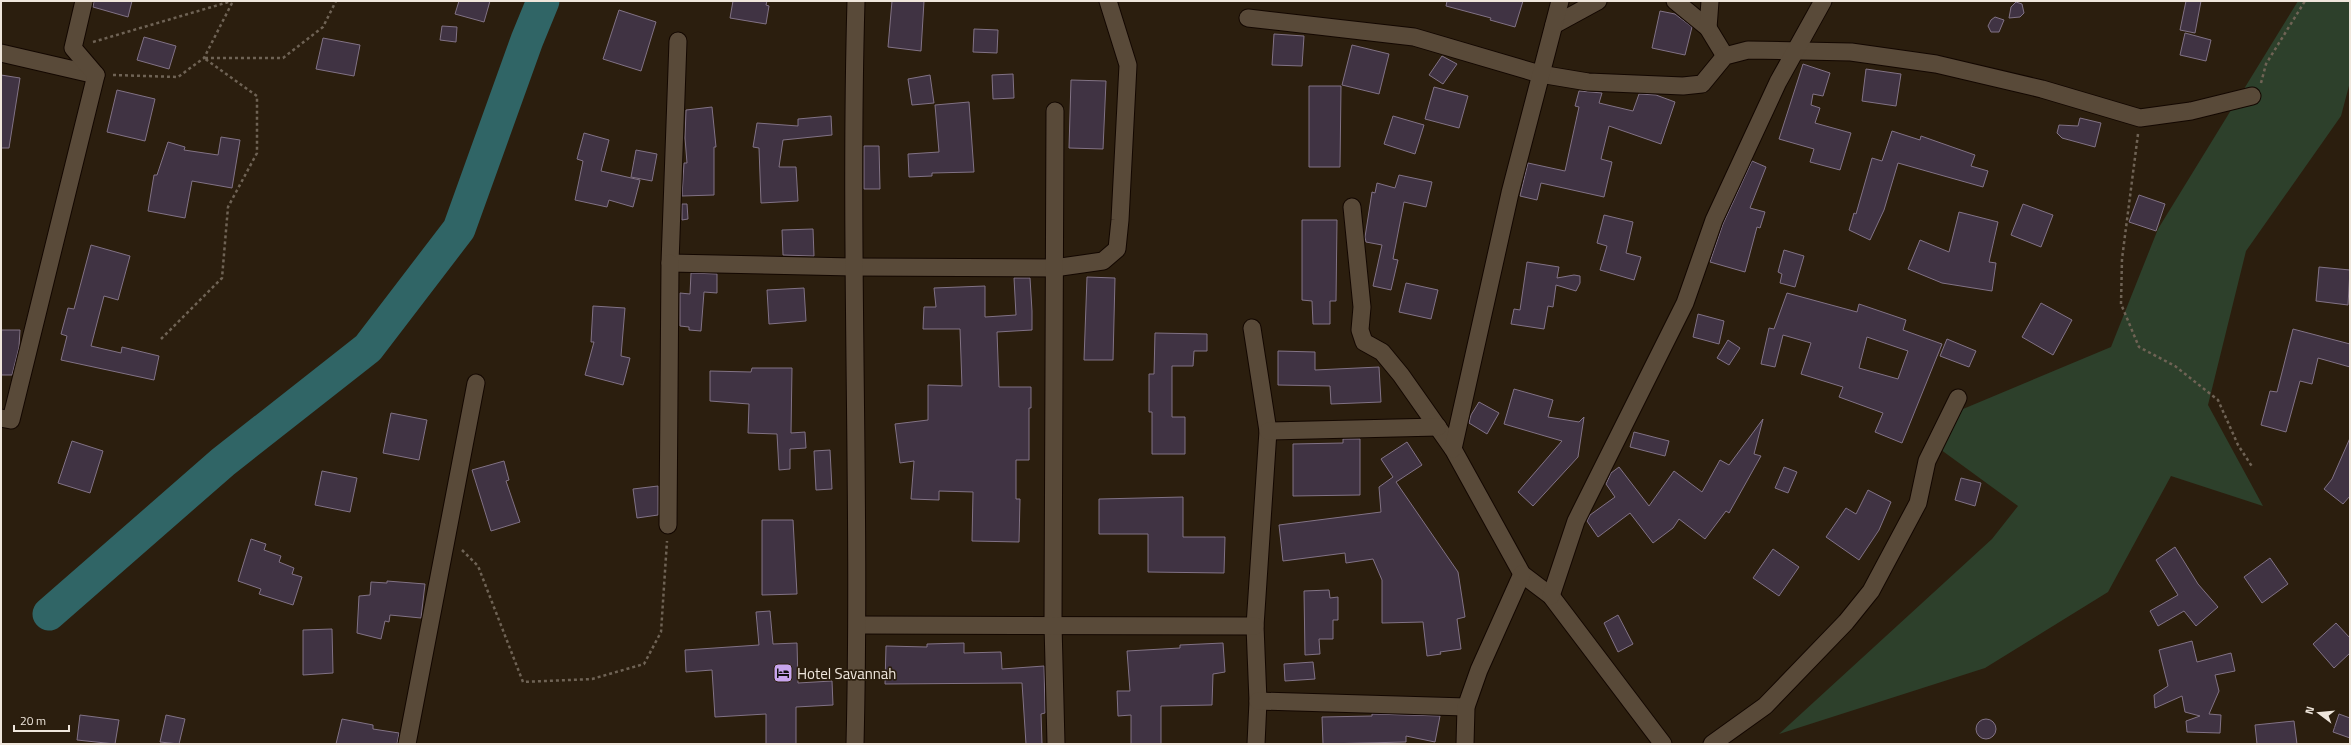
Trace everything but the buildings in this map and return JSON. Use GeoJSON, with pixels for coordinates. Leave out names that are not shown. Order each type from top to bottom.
{"type":"FeatureCollection","features":[{"type":"Feature","properties":{"kind":"street"},"geometry":{"type":"LineString","coordinates":[[84,1],[73,48],[96,75]]}},
{"type":"Feature","properties":{"kind":"street"},"geometry":{"type":"LineString","coordinates":[[855,744],[858,625],[853,267],[856,1]]}},
{"type":"Feature","properties":{"kind":"street"},"geometry":{"type":"LineString","coordinates":[[670,263],[853,267],[1054,268],[1103,261],[1117,249],[1120,220],[1128,65],[1108,1]]}},
{"type":"Feature","properties":{"kind":"street"},"geometry":{"type":"LineString","coordinates":[[1453,449],[1510,193],[1560,1]]}},
{"type":"Feature","properties":{"kind":"street"},"geometry":{"type":"LineString","coordinates":[[1554,25],[1598,1]]}},
{"type":"Feature","properties":{"kind":"street"},"geometry":{"type":"LineString","coordinates":[[1675,1],[1708,28],[1725,56]]}},
{"type":"Feature","properties":{"kind":"street"},"geometry":{"type":"LineString","coordinates":[[1708,28],[1710,1]]}},
{"type":"Feature","properties":{"kind":"street"},"geometry":{"type":"LineString","coordinates":[[1551,596],[1576,521],[1685,303],[1714,220],[1778,82],[1823,1]]}},
{"type":"Feature","properties":{"kind":"street"},"geometry":{"type":"LineString","coordinates":[[1248,18],[1414,37],[1540,74],[1588,82],[1690,85],[1702,84],[1725,56],[1748,50],[1851,52],[1936,64],[2042,89],[2140,118],[2191,111],[2252,96]]}},
{"type":"Feature","properties":{"kind":"street"},"geometry":{"type":"LineString","coordinates":[[668,525],[670,263],[678,41]]}},
{"type":"Feature","properties":{"kind":"street"},"geometry":{"type":"LineString","coordinates":[[1,53],[96,75]]}},
{"type":"Feature","properties":{"kind":"street"},"geometry":{"type":"LineString","coordinates":[[1,418],[11,420],[96,75]]}},
{"type":"Feature","properties":{"kind":"street"},"geometry":{"type":"LineString","coordinates":[[1055,111],[1053,624],[1056,744]]}},
{"type":"Feature","properties":{"kind":"street"},"geometry":{"type":"LineString","coordinates":[[1352,208],[1362,307],[1360,330],[1364,342],[1382,352],[1401,375],[1453,449],[1522,574],[1551,596],[1663,744]]}},
{"type":"Feature","properties":{"kind":"street"},"geometry":{"type":"LineString","coordinates":[[1252,328],[1268,431],[1256,626],[1258,701],[1256,744]]}},
{"type":"Feature","properties":{"kind":"street"},"geometry":{"type":"LineString","coordinates":[[407,744],[476,382]]}},
{"type":"Feature","properties":{"kind":"street"},"geometry":{"type":"LineString","coordinates":[[1712,744],[1765,706],[1846,622],[1871,591],[1918,503],[1927,461],[1958,398]]}},
{"type":"Feature","properties":{"kind":"street"},"geometry":{"type":"LineString","coordinates":[[1268,431],[1438,427]]}},
{"type":"Feature","properties":{"kind":"street"},"geometry":{"type":"LineString","coordinates":[[1465,744],[1466,707],[1479,670],[1522,574]]}},
{"type":"Feature","properties":{"kind":"street"},"geometry":{"type":"LineString","coordinates":[[858,625],[1053,624],[1256,626]]}},
{"type":"Feature","properties":{"kind":"street"},"geometry":{"type":"LineString","coordinates":[[1258,701],[1466,707]]}},
{"type":"Feature","properties":{"kind":"path"},"geometry":{"type":"LineString","coordinates":[[73,48],[233,1]]}},
{"type":"Feature","properties":{"kind":"path"},"geometry":{"type":"LineString","coordinates":[[96,75],[178,77],[204,58],[233,1]]}},
{"type":"Feature","properties":{"kind":"path"},"geometry":{"type":"LineString","coordinates":[[204,58],[283,58],[323,27],[336,1]]}},
{"type":"Feature","properties":{"kind":"path"},"geometry":{"type":"LineString","coordinates":[[2252,96],[2258,92],[2266,64],[2305,1]]}},
{"type":"Feature","properties":{"kind":"path"},"geometry":{"type":"LineString","coordinates":[[161,339],[222,278],[228,207],[257,153],[257,96],[204,58]]}},
{"type":"Feature","properties":{"kind":"path"},"geometry":{"type":"LineString","coordinates":[[2140,118],[2122,259],[2121,304],[2139,347],[2175,366],[2218,400],[2238,445],[2253,468]]}},
{"type":"Feature","properties":{"kind":"path"},"geometry":{"type":"LineString","coordinates":[[446,535],[478,566],[523,682],[592,679],[644,664],[661,632],[668,525]]}},
{"type":"Feature","properties":{"kind":"green space"},"geometry":{"type":"Polygon","coordinates":[[[2298,1],[2350,1],[2350,82],[2341,116],[2246,251],[2208,405],[2263,506],[2171,476],[2108,592],[1985,668],[1779,734],[1992,539],[2018,506],[1933,444],[1963,409],[2111,347],[2158,229],[2298,1]]]}},
{"type":"Feature","properties":{"kind":"waterway"},"geometry":{"type":"LineString","coordinates":[[49,614],[223,462],[368,348],[459,229],[527,40],[543,1]]}},
{"type":"Feature","properties":{"kind":"place","name":"Hotel Savannah"},"geometry":{"type":"Point","coordinates":[783,673]}}]}
